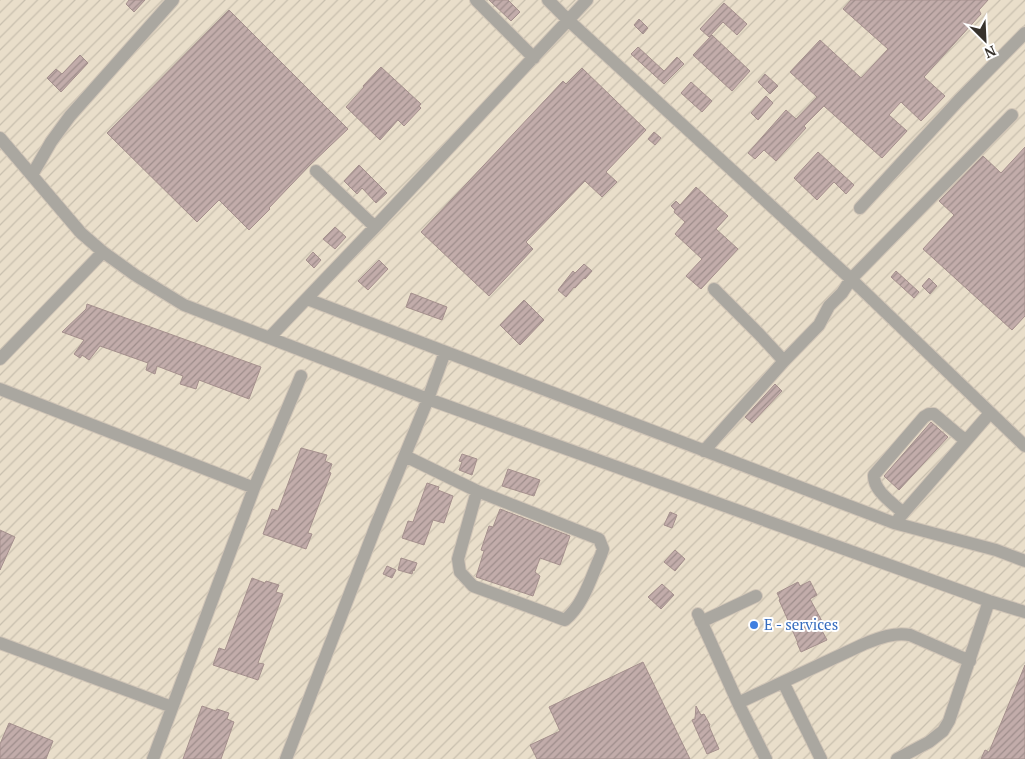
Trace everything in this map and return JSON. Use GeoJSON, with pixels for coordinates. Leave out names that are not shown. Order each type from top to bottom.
{"type":"FeatureCollection","features":[{"type":"Feature","properties":{"kind":"street"},"geometry":{"type":"LineString","coordinates":[[32,175],[51,142],[70,116],[173,0]]}},
{"type":"Feature","properties":{"kind":"street"},"geometry":{"type":"LineString","coordinates":[[476,0],[534,58]]}},
{"type":"Feature","properties":{"kind":"street"},"geometry":{"type":"LineString","coordinates":[[548,0],[851,278],[1025,446]]}},
{"type":"Feature","properties":{"kind":"street"},"geometry":{"type":"LineString","coordinates":[[270,337],[587,0]]}},
{"type":"Feature","properties":{"kind":"street"},"geometry":{"type":"LineString","coordinates":[[860,208],[959,100],[1025,33]]}},
{"type":"Feature","properties":{"kind":"street"},"geometry":{"type":"LineString","coordinates":[[704,451],[784,361],[819,325],[829,306],[842,293],[851,278],[1012,115]]}},
{"type":"Feature","properties":{"kind":"street"},"geometry":{"type":"LineString","coordinates":[[0,138],[81,233],[135,275],[184,305],[428,399],[989,601],[1025,612]]}},
{"type":"Feature","properties":{"kind":"street"},"geometry":{"type":"LineString","coordinates":[[316,171],[375,227]]}},
{"type":"Feature","properties":{"kind":"street"},"geometry":{"type":"LineString","coordinates":[[0,360],[103,252]]}},
{"type":"Feature","properties":{"kind":"street"},"geometry":{"type":"LineString","coordinates":[[714,289],[784,361]]}},
{"type":"Feature","properties":{"kind":"street"},"geometry":{"type":"LineString","coordinates":[[307,299],[894,523],[996,550],[1025,561]]}},
{"type":"Feature","properties":{"kind":"street"},"geometry":{"type":"LineString","coordinates":[[286,759],[445,352]]}},
{"type":"Feature","properties":{"kind":"street"},"geometry":{"type":"LineString","coordinates":[[153,759],[254,488],[301,376]]}},
{"type":"Feature","properties":{"kind":"street"},"geometry":{"type":"LineString","coordinates":[[0,388],[254,488]]}},
{"type":"Feature","properties":{"kind":"street"},"geometry":{"type":"LineString","coordinates":[[894,523],[990,413]]}},
{"type":"Feature","properties":{"kind":"street"},"geometry":{"type":"LineString","coordinates":[[903,512],[878,489],[874,476],[924,417],[934,414],[966,440]]}},
{"type":"Feature","properties":{"kind":"street"},"geometry":{"type":"LineString","coordinates":[[405,456],[477,491],[599,539],[603,549],[601,555],[579,604],[565,620],[473,586],[460,572],[458,559],[477,491]]}},
{"type":"Feature","properties":{"kind":"street"},"geometry":{"type":"LineString","coordinates":[[756,596],[700,618],[738,703],[766,759]]}},
{"type":"Feature","properties":{"kind":"street"},"geometry":{"type":"LineString","coordinates":[[896,759],[929,742],[943,731],[949,721],[989,601]]}},
{"type":"Feature","properties":{"kind":"street"},"geometry":{"type":"LineString","coordinates":[[738,703],[864,644],[895,634],[910,635],[970,662]]}},
{"type":"Feature","properties":{"kind":"street"},"geometry":{"type":"LineString","coordinates":[[0,643],[172,707]]}},
{"type":"Feature","properties":{"kind":"street"},"geometry":{"type":"LineString","coordinates":[[783,682],[821,759]]}},
{"type":"Feature","properties":{"kind":"shaded area"},"geometry":{"type":"Polygon","coordinates":[[[0,0],[1025,0],[1025,759],[0,759],[0,0]]]}},
{"type":"Feature","properties":{"kind":"building"},"geometry":{"type":"Polygon","coordinates":[[[129,0],[145,0],[134,12],[126,4],[129,0]]]}},
{"type":"Feature","properties":{"kind":"building"},"geometry":{"type":"Polygon","coordinates":[[[489,0],[508,0],[520,12],[511,21],[489,0]]]}},
{"type":"Feature","properties":{"kind":"building"},"geometry":{"type":"Polygon","coordinates":[[[851,0],[988,0],[979,10],[981,14],[924,77],[945,96],[921,121],[901,102],[889,115],[907,131],[882,158],[824,106],[804,126],[806,128],[776,161],[764,150],[755,159],[748,153],[786,110],[796,119],[817,97],[790,72],[820,40],[861,78],[888,49],[843,9],[851,0]]]}},
{"type":"Feature","properties":{"kind":"building"},"geometry":{"type":"Polygon","coordinates":[[[724,3],[747,24],[737,35],[723,22],[709,37],[700,29],[724,3]]]}},
{"type":"Feature","properties":{"kind":"building"},"geometry":{"type":"Polygon","coordinates":[[[229,10],[348,129],[310,165],[249,230],[219,200],[197,222],[107,133],[229,10]]]}},
{"type":"Feature","properties":{"kind":"building"},"geometry":{"type":"Polygon","coordinates":[[[639,19],[648,28],[643,34],[634,25],[639,19]]]}},
{"type":"Feature","properties":{"kind":"building"},"geometry":{"type":"Polygon","coordinates":[[[712,35],[750,71],[732,91],[693,55],[712,35]]]}},
{"type":"Feature","properties":{"kind":"building"},"geometry":{"type":"Polygon","coordinates":[[[638,47],[664,71],[677,57],[684,64],[664,84],[631,54],[638,47]]]}},
{"type":"Feature","properties":{"kind":"building"},"geometry":{"type":"Polygon","coordinates":[[[80,55],[88,63],[61,92],[47,78],[56,69],[62,74],[80,55]]]}},
{"type":"Feature","properties":{"kind":"building"},"geometry":{"type":"Polygon","coordinates":[[[381,67],[421,104],[419,106],[421,108],[404,126],[398,120],[380,140],[346,107],[381,67]]]}},
{"type":"Feature","properties":{"kind":"building"},"geometry":{"type":"Polygon","coordinates":[[[582,68],[646,130],[606,172],[617,182],[602,197],[585,181],[526,242],[533,249],[489,296],[421,232],[563,81],[566,84],[582,68]]]}},
{"type":"Feature","properties":{"kind":"building"},"geometry":{"type":"Polygon","coordinates":[[[765,74],[778,86],[770,94],[758,82],[765,74]]]}},
{"type":"Feature","properties":{"kind":"building"},"geometry":{"type":"Polygon","coordinates":[[[691,82],[712,101],[702,112],[681,93],[691,82]]]}},
{"type":"Feature","properties":{"kind":"building"},"geometry":{"type":"Polygon","coordinates":[[[766,96],[773,103],[758,120],[751,113],[766,96]]]}},
{"type":"Feature","properties":{"kind":"building"},"geometry":{"type":"Polygon","coordinates":[[[654,132],[661,138],[655,145],[648,139],[654,132]]]}},
{"type":"Feature","properties":{"kind":"building"},"geometry":{"type":"Polygon","coordinates":[[[1025,147],[1025,316],[1012,330],[923,249],[954,215],[939,201],[983,156],[1001,173],[1025,147]]]}},
{"type":"Feature","properties":{"kind":"building"},"geometry":{"type":"Polygon","coordinates":[[[818,152],[854,185],[846,194],[834,182],[817,200],[794,178],[818,152]]]}},
{"type":"Feature","properties":{"kind":"building"},"geometry":{"type":"Polygon","coordinates":[[[359,165],[387,193],[376,203],[362,188],[357,194],[344,181],[359,165]]]}},
{"type":"Feature","properties":{"kind":"building"},"geometry":{"type":"Polygon","coordinates":[[[696,187],[728,216],[716,229],[738,249],[701,289],[686,276],[702,259],[675,234],[685,222],[674,212],[675,210],[671,206],[676,201],[680,205],[696,187]]]}},
{"type":"Feature","properties":{"kind":"building"},"geometry":{"type":"Polygon","coordinates":[[[335,227],[346,237],[335,249],[323,239],[335,227]]]}},
{"type":"Feature","properties":{"kind":"building"},"geometry":{"type":"Polygon","coordinates":[[[313,252],[321,260],[314,268],[306,260],[313,252]]]}},
{"type":"Feature","properties":{"kind":"building"},"geometry":{"type":"Polygon","coordinates":[[[379,260],[388,269],[368,290],[358,281],[379,260]]]}},
{"type":"Feature","properties":{"kind":"building"},"geometry":{"type":"Polygon","coordinates":[[[584,264],[592,271],[566,297],[558,290],[573,271],[575,273],[584,264]]]}},
{"type":"Feature","properties":{"kind":"building"},"geometry":{"type":"Polygon","coordinates":[[[896,271],[919,292],[914,298],[891,277],[896,271]]]}},
{"type":"Feature","properties":{"kind":"building"},"geometry":{"type":"Polygon","coordinates":[[[929,278],[937,286],[930,294],[922,286],[929,278]]]}},
{"type":"Feature","properties":{"kind":"building"},"geometry":{"type":"Polygon","coordinates":[[[411,293],[447,307],[442,320],[406,307],[411,293]]]}},
{"type":"Feature","properties":{"kind":"building"},"geometry":{"type":"Polygon","coordinates":[[[524,300],[544,320],[520,345],[500,325],[524,300]]]}},
{"type":"Feature","properties":{"kind":"building"},"geometry":{"type":"Polygon","coordinates":[[[87,304],[261,367],[249,399],[199,380],[196,389],[180,384],[183,376],[157,366],[155,374],[146,370],[148,363],[100,346],[89,360],[82,355],[80,358],[74,354],[84,340],[62,332],[86,309],[87,304]]]}},
{"type":"Feature","properties":{"kind":"building"},"geometry":{"type":"Polygon","coordinates":[[[775,384],[782,391],[752,423],[745,417],[775,384]]]}},
{"type":"Feature","properties":{"kind":"building"},"geometry":{"type":"Polygon","coordinates":[[[931,422],[948,437],[899,490],[884,476],[931,422]]]}},
{"type":"Feature","properties":{"kind":"building"},"geometry":{"type":"Polygon","coordinates":[[[301,448],[327,455],[325,461],[332,464],[329,472],[331,473],[308,533],[312,534],[306,549],[263,534],[272,509],[278,511],[301,448]]]}},
{"type":"Feature","properties":{"kind":"building"},"geometry":{"type":"Polygon","coordinates":[[[462,454],[477,459],[472,475],[459,470],[462,462],[459,461],[462,454]]]}},
{"type":"Feature","properties":{"kind":"building"},"geometry":{"type":"Polygon","coordinates":[[[508,469],[540,480],[534,496],[502,486],[508,469]]]}},
{"type":"Feature","properties":{"kind":"building"},"geometry":{"type":"Polygon","coordinates":[[[427,483],[439,487],[438,490],[453,496],[444,523],[433,520],[424,545],[402,538],[408,521],[413,522],[427,483]]]}},
{"type":"Feature","properties":{"kind":"building"},"geometry":{"type":"Polygon","coordinates":[[[500,509],[570,536],[560,565],[540,558],[535,572],[540,576],[533,596],[476,577],[484,551],[481,550],[489,526],[493,527],[500,509]]]}},
{"type":"Feature","properties":{"kind":"building"},"geometry":{"type":"Polygon","coordinates":[[[670,512],[677,515],[672,528],[664,525],[670,512]]]}},
{"type":"Feature","properties":{"kind":"building"},"geometry":{"type":"Polygon","coordinates":[[[0,530],[15,537],[0,570],[0,530]]]}},
{"type":"Feature","properties":{"kind":"building"},"geometry":{"type":"Polygon","coordinates":[[[675,550],[685,559],[675,571],[664,562],[675,550]]]}},
{"type":"Feature","properties":{"kind":"building"},"geometry":{"type":"Polygon","coordinates":[[[401,558],[417,563],[412,574],[398,570],[401,558]]]}},
{"type":"Feature","properties":{"kind":"building"},"geometry":{"type":"Polygon","coordinates":[[[387,566],[396,570],[392,578],[383,574],[387,566]]]}},
{"type":"Feature","properties":{"kind":"building"},"geometry":{"type":"Polygon","coordinates":[[[252,578],[265,583],[266,581],[279,585],[276,592],[283,594],[258,663],[264,664],[258,680],[213,665],[219,648],[225,650],[252,578]]]}},
{"type":"Feature","properties":{"kind":"building"},"geometry":{"type":"Polygon","coordinates":[[[810,581],[817,595],[810,599],[823,623],[819,625],[827,640],[801,652],[777,593],[798,582],[800,586],[810,581]]]}},
{"type":"Feature","properties":{"kind":"building"},"geometry":{"type":"Polygon","coordinates":[[[662,584],[674,595],[661,609],[648,597],[662,584]]]}},
{"type":"Feature","properties":{"kind":"building"},"geometry":{"type":"Polygon","coordinates":[[[643,662],[690,759],[537,759],[530,745],[560,731],[549,707],[643,662]]]}},
{"type":"Feature","properties":{"kind":"building"},"geometry":{"type":"Polygon","coordinates":[[[1025,665],[1025,759],[981,759],[985,750],[989,752],[1025,665]]]}},
{"type":"Feature","properties":{"kind":"building"},"geometry":{"type":"Polygon","coordinates":[[[202,706],[229,713],[227,719],[234,722],[221,759],[183,759],[202,706]]]}},
{"type":"Feature","properties":{"kind":"building"},"geometry":{"type":"Polygon","coordinates":[[[696,706],[701,715],[704,714],[710,725],[719,749],[707,754],[692,720],[695,719],[696,706]]]}},
{"type":"Feature","properties":{"kind":"building"},"geometry":{"type":"Polygon","coordinates":[[[9,723],[53,741],[46,759],[0,759],[0,744],[9,723]]]}},
{"type":"Feature","properties":{"kind":"place","name":"E - services"},"geometry":{"type":"Point","coordinates":[754,625]}}]}
